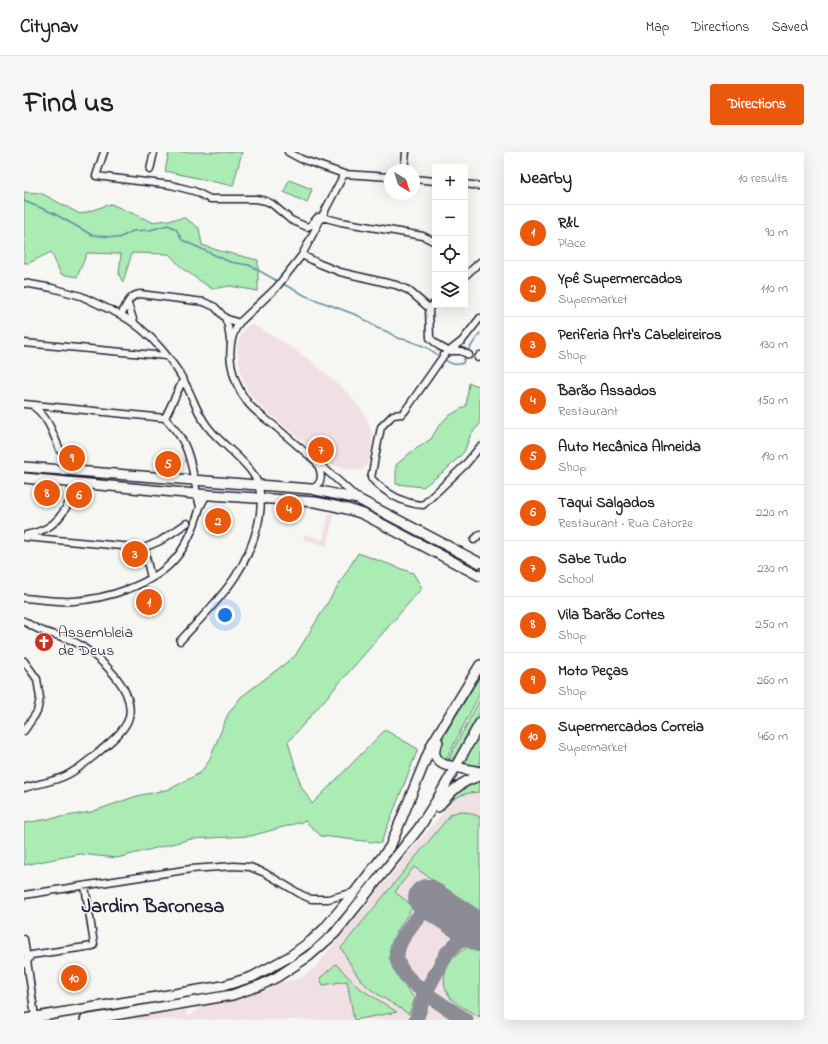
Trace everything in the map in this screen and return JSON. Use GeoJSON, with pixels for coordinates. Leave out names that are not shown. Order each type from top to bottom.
{"type":"FeatureCollection","features":[{"type":"Feature","properties":{"kind":"main road"},"geometry":{"type":"LineString","coordinates":[[24,467],[72,472],[311,489],[358,499],[480,563]]}},
{"type":"Feature","properties":{"kind":"main road"},"geometry":{"type":"LineString","coordinates":[[24,476],[51,477],[62,471]]}},
{"type":"Feature","properties":{"kind":"main road"},"geometry":{"type":"LineString","coordinates":[[24,476],[264,501],[315,502],[347,508],[363,514],[480,576]]}},
{"type":"Feature","properties":{"kind":"main road"},"geometry":{"type":"LineString","coordinates":[[24,1019],[223,986],[252,977],[289,957],[311,941],[324,929],[345,899],[355,892],[390,847],[432,744],[480,665]]}},
{"type":"Feature","properties":{"kind":"main road"},"geometry":{"type":"LineString","coordinates":[[469,682],[459,706],[435,746],[435,755],[440,763],[445,765],[480,772]]}},
{"type":"Feature","properties":{"kind":"main road"},"geometry":{"type":"LineString","coordinates":[[445,765],[454,762],[462,754],[477,735],[480,723]]}},
{"type":"Feature","properties":{"kind":"main road"},"geometry":{"type":"LineString","coordinates":[[419,828],[437,800],[462,754]]}},
{"type":"Feature","properties":{"kind":"main road"},"geometry":{"type":"LineString","coordinates":[[85,1020],[232,995],[261,985],[282,974],[309,956],[334,933],[419,828],[453,790],[471,779],[480,776]]}},
{"type":"Feature","properties":{"kind":"street"},"geometry":{"type":"LineString","coordinates":[[104,152],[96,176],[171,185],[194,191],[210,199],[256,199],[266,201],[272,204],[291,220],[307,227],[311,225],[318,217],[322,216],[341,222],[423,236],[432,240]]}},
{"type":"Feature","properties":{"kind":"street"},"geometry":{"type":"LineString","coordinates":[[150,170],[154,152]]}},
{"type":"Feature","properties":{"kind":"street"},"geometry":{"type":"LineString","coordinates":[[288,152],[301,159],[344,174],[384,177]]}},
{"type":"Feature","properties":{"kind":"street"},"geometry":{"type":"LineString","coordinates":[[405,164],[406,152]]}},
{"type":"Feature","properties":{"kind":"street"},"geometry":{"type":"LineString","coordinates":[[230,341],[239,323],[277,286],[302,255],[344,174]]}},
{"type":"Feature","properties":{"kind":"street"},"geometry":{"type":"LineString","coordinates":[[420,180],[432,181]]}},
{"type":"Feature","properties":{"kind":"street"},"geometry":{"type":"LineString","coordinates":[[468,184],[480,186]]}},
{"type":"Feature","properties":{"kind":"street"},"geometry":{"type":"LineString","coordinates":[[302,255],[340,272],[396,285],[408,290],[429,308],[430,338],[446,353]]}},
{"type":"Feature","properties":{"kind":"street"},"geometry":{"type":"LineString","coordinates":[[468,271],[480,262]]}},
{"type":"Feature","properties":{"kind":"street"},"geometry":{"type":"LineString","coordinates":[[24,283],[52,288],[82,296],[134,322],[146,332],[183,380],[203,420],[210,430],[250,470],[258,485],[264,501],[254,536],[243,563],[235,577],[216,602],[180,641]]}},
{"type":"Feature","properties":{"kind":"street"},"geometry":{"type":"LineString","coordinates":[[121,315],[133,295],[140,294],[204,302],[215,307],[225,318],[228,326],[233,371],[240,389],[249,404],[337,479],[358,499]]}},
{"type":"Feature","properties":{"kind":"street"},"geometry":{"type":"LineString","coordinates":[[128,304],[134,322]]}},
{"type":"Feature","properties":{"kind":"street"},"geometry":{"type":"LineString","coordinates":[[225,318],[239,323]]}},
{"type":"Feature","properties":{"kind":"street"},"geometry":{"type":"LineString","coordinates":[[480,318],[462,341],[446,353],[405,411],[402,414],[393,415],[381,427],[371,478],[378,486],[392,495],[411,503],[423,505],[465,465],[480,447]]}},
{"type":"Feature","properties":{"kind":"street"},"geometry":{"type":"LineString","coordinates":[[24,344],[166,356]]}},
{"type":"Feature","properties":{"kind":"street"},"geometry":{"type":"LineString","coordinates":[[152,355],[157,351],[158,346]]}},
{"type":"Feature","properties":{"kind":"street"},"geometry":{"type":"LineString","coordinates":[[446,353],[461,351],[469,355]]}},
{"type":"Feature","properties":{"kind":"street"},"geometry":{"type":"LineString","coordinates":[[165,418],[183,380]]}},
{"type":"Feature","properties":{"kind":"street"},"geometry":{"type":"LineString","coordinates":[[24,404],[165,418],[182,439],[186,447],[190,458],[196,494],[200,507]]}},
{"type":"Feature","properties":{"kind":"street"},"geometry":{"type":"LineString","coordinates":[[33,406],[47,419],[61,452],[72,472]]}},
{"type":"Feature","properties":{"kind":"street"},"geometry":{"type":"LineString","coordinates":[[47,419],[50,407]]}},
{"type":"Feature","properties":{"kind":"street"},"geometry":{"type":"LineString","coordinates":[[61,452],[62,471]]}},
{"type":"Feature","properties":{"kind":"street"},"geometry":{"type":"LineString","coordinates":[[311,489],[318,485],[321,478],[320,470],[316,462]]}},
{"type":"Feature","properties":{"kind":"street"},"geometry":{"type":"LineString","coordinates":[[24,536],[52,525],[59,519],[71,499],[73,482]]}},
{"type":"Feature","properties":{"kind":"street"},"geometry":{"type":"LineString","coordinates":[[24,598],[72,601],[94,598],[131,588],[152,578],[175,560],[186,542],[200,507],[207,494]]}},
{"type":"Feature","properties":{"kind":"street"},"geometry":{"type":"LineString","coordinates":[[24,536],[144,548],[160,541],[197,516]]}},
{"type":"Feature","properties":{"kind":"street"},"geometry":{"type":"LineString","coordinates":[[187,523],[194,525]]}},
{"type":"Feature","properties":{"kind":"street"},"geometry":{"type":"LineString","coordinates":[[41,530],[40,536],[42,538]]}},
{"type":"Feature","properties":{"kind":"street"},"geometry":{"type":"LineString","coordinates":[[474,540],[480,534]]}},
{"type":"Feature","properties":{"kind":"street"},"geometry":{"type":"LineString","coordinates":[[144,548],[152,578]]}},
{"type":"Feature","properties":{"kind":"street"},"geometry":{"type":"LineString","coordinates":[[24,621],[41,631],[62,636],[79,644],[101,661],[117,678],[129,699],[129,716],[127,722],[113,740],[83,766],[61,778],[24,788]]}},
{"type":"Feature","properties":{"kind":"street"},"geometry":{"type":"LineString","coordinates":[[24,661],[37,679],[40,698],[37,712],[24,731]]}},
{"type":"Feature","properties":{"kind":"street"},"geometry":{"type":"LineString","coordinates":[[24,895],[191,869],[234,866],[250,867],[265,873],[302,895],[311,898],[345,899]]}},
{"type":"Feature","properties":{"kind":"street"},"geometry":{"type":"LineString","coordinates":[[26,963],[31,955],[93,946],[94,944],[85,886]]}},
{"type":"Feature","properties":{"kind":"street"},"geometry":{"type":"LineString","coordinates":[[24,939],[26,963],[35,1017]]}},
{"type":"Feature","properties":{"kind":"shaded area"},"geometry":{"type":"Polygon","coordinates":[[[251,324],[287,344],[312,362],[347,392],[365,414],[372,433],[371,452],[367,465],[361,471],[331,465],[258,404],[249,393],[240,371],[237,346],[241,334],[246,327],[251,324]]]}},
{"type":"Feature","properties":{"kind":"shaded area"},"geometry":{"type":"Polygon","coordinates":[[[329,513],[334,515],[327,546],[303,539],[305,534],[323,540],[329,513]]]}},
{"type":"Feature","properties":{"kind":"shaded area"},"geometry":{"type":"Polygon","coordinates":[[[480,792],[480,1020],[116,1020],[185,1008],[187,1016],[193,1015],[192,1012],[197,1011],[197,1007],[245,996],[274,984],[301,978],[316,966],[448,806],[457,797],[468,793],[480,792]]]}},
{"type":"Feature","properties":{"kind":"green space"},"geometry":{"type":"Polygon","coordinates":[[[169,152],[242,152],[233,186],[165,171],[169,152]]]}},
{"type":"Feature","properties":{"kind":"green space"},"geometry":{"type":"Polygon","coordinates":[[[289,180],[312,189],[307,203],[284,192],[289,180]]]}},
{"type":"Feature","properties":{"kind":"green space"},"geometry":{"type":"Polygon","coordinates":[[[24,192],[41,193],[80,214],[111,204],[152,222],[185,218],[199,228],[202,245],[258,260],[258,291],[230,286],[212,289],[183,269],[169,254],[132,253],[123,282],[119,275],[121,254],[87,253],[77,277],[61,274],[51,252],[29,263],[24,263],[24,192]]]}},
{"type":"Feature","properties":{"kind":"green space"},"geometry":{"type":"Polygon","coordinates":[[[469,383],[480,386],[480,424],[471,434],[464,452],[446,470],[423,487],[396,484],[396,465],[410,453],[431,439],[438,427],[447,417],[466,406],[469,383]]]}},
{"type":"Feature","properties":{"kind":"green space"},"geometry":{"type":"Polygon","coordinates":[[[358,553],[413,573],[422,588],[288,742],[301,786],[312,804],[385,730],[418,749],[381,843],[321,836],[305,821],[251,836],[191,839],[117,858],[80,854],[24,865],[24,823],[91,812],[137,796],[170,789],[200,773],[209,761],[228,714],[241,697],[295,656],[358,553]]]}},
{"type":"Feature","properties":{"kind":"green space"},"geometry":{"type":"Polygon","coordinates":[[[480,676],[480,693],[446,760],[439,757],[438,746],[480,676]]]}},
{"type":"Feature","properties":{"kind":"green space"},"geometry":{"type":"Polygon","coordinates":[[[480,699],[480,712],[455,757],[448,760],[480,699]]]}},
{"type":"Feature","properties":{"kind":"green space"},"geometry":{"type":"Polygon","coordinates":[[[476,740],[480,742],[480,766],[463,763],[476,740]]]}},
{"type":"Feature","properties":{"kind":"green space"},"geometry":{"type":"Polygon","coordinates":[[[480,780],[480,792],[468,793],[459,796],[442,810],[459,792],[468,785],[480,780]]]}},
{"type":"Feature","properties":{"kind":"green space"},"geometry":{"type":"Polygon","coordinates":[[[460,811],[480,817],[480,912],[414,867],[395,892],[413,906],[395,935],[390,951],[390,959],[396,973],[415,999],[409,1014],[376,993],[364,983],[356,974],[341,948],[451,814],[460,811]]]}},
{"type":"Feature","properties":{"kind":"green space"},"geometry":{"type":"Polygon","coordinates":[[[469,947],[480,947],[480,1017],[451,999],[445,988],[444,981],[447,967],[456,955],[469,947]]]}},
{"type":"Feature","properties":{"kind":"green space"},"geometry":{"type":"Polygon","coordinates":[[[336,964],[358,987],[397,1012],[354,1020],[347,981],[323,985],[320,978],[336,964]]]}},
{"type":"Feature","properties":{"kind":"waterway"},"geometry":{"type":"LineString","coordinates":[[24,201],[53,213],[92,235],[119,238],[133,231],[150,230],[168,225],[176,229],[182,240],[230,262],[249,265],[279,282]]}},
{"type":"Feature","properties":{"kind":"waterway"},"geometry":{"type":"LineString","coordinates":[[283,284],[306,296],[359,316],[377,328],[388,332],[397,338],[426,347],[441,357]]}},
{"type":"Feature","properties":{"kind":"waterway"},"geometry":{"type":"LineString","coordinates":[[467,352],[480,333]]}},
{"type":"Feature","properties":{"kind":"waterway"},"geometry":{"type":"LineString","coordinates":[[444,359],[451,363],[458,364],[463,363],[465,356]]}},
{"type":"Feature","properties":{"kind":"taxiway"},"geometry":{"type":"LineString","coordinates":[[445,910],[424,912],[417,918],[401,941],[397,958],[400,967],[415,985],[466,1020]]}},
{"type":"Feature","properties":{"kind":"taxiway"},"geometry":{"type":"LineString","coordinates":[[416,1020],[425,993],[447,953],[459,941],[469,937],[480,938]]}},
{"type":"Feature","properties":{"kind":"runway"},"geometry":{"type":"LineString","coordinates":[[427,898],[480,933]]}},
{"type":"Feature","properties":{"kind":"place","name":"Sabe Tudo"},"geometry":{"type":"Point","coordinates":[321,450]}},
{"type":"Feature","properties":{"kind":"place","name":"Moto Peças"},"geometry":{"type":"Point","coordinates":[72,458]}},
{"type":"Feature","properties":{"kind":"place","name":"Auto Mecânica Almeida"},"geometry":{"type":"Point","coordinates":[168,464]}},
{"type":"Feature","properties":{"kind":"place","name":"Vila Barão Cortes"},"geometry":{"type":"Point","coordinates":[47,493]}},
{"type":"Feature","properties":{"kind":"place","name":"Taqui Salgados"},"geometry":{"type":"Point","coordinates":[79,495]}},
{"type":"Feature","properties":{"kind":"place","name":"Barão Assados"},"geometry":{"type":"Point","coordinates":[289,509]}},
{"type":"Feature","properties":{"kind":"place","name":"Ypê Supermercados"},"geometry":{"type":"Point","coordinates":[218,521]}},
{"type":"Feature","properties":{"kind":"place","name":"Periferia Art's Cabeleireiros"},"geometry":{"type":"Point","coordinates":[135,554]}},
{"type":"Feature","properties":{"kind":"place","name":"R&L"},"geometry":{"type":"Point","coordinates":[149,602]}},
{"type":"Feature","properties":{"kind":"place","name":"Assembleia de Deus"},"geometry":{"type":"Point","coordinates":[44,642]}},
{"type":"Feature","properties":{"kind":"place","name":"Supermercados Correia"},"geometry":{"type":"Point","coordinates":[74,978]}},
{"type":"Feature","properties":{"kind":"district","name":"Jardim Baronesa"},"geometry":{"type":"Point","coordinates":[153,907]}}]}
